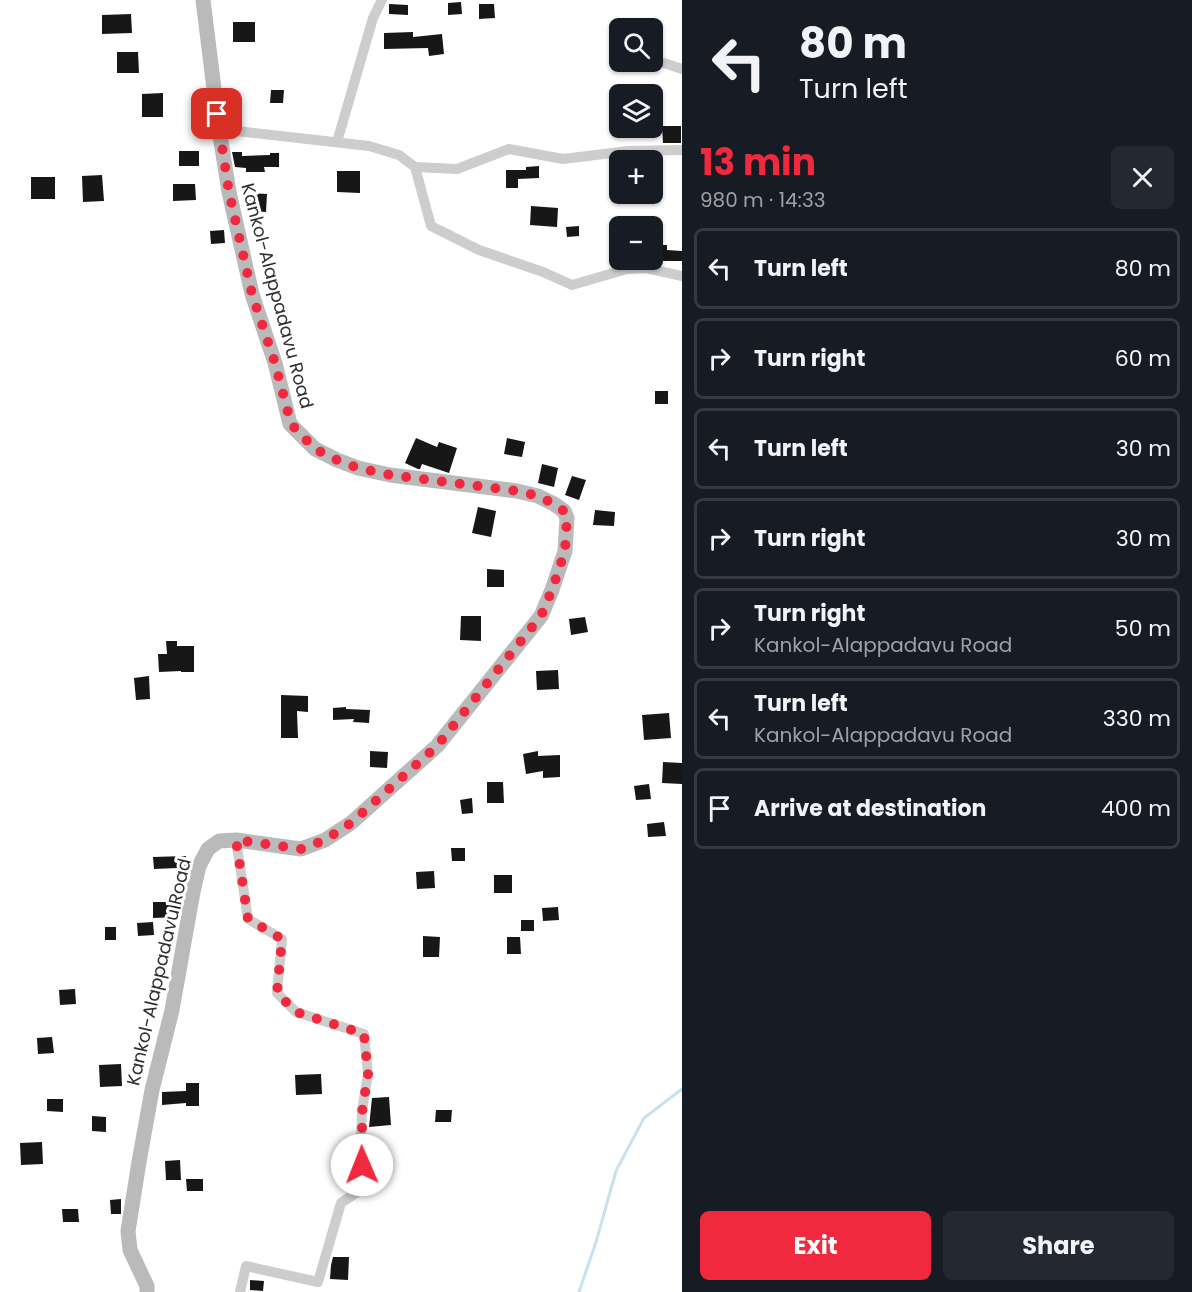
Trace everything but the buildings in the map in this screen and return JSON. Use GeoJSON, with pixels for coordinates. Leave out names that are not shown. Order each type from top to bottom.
{"type":"FeatureCollection","features":[{"type":"Feature","properties":{"kind":"main road","name":"Kankol-Alappadavu Road"},"geometry":{"type":"LineString","coordinates":[[147,1292],[147,1286],[130,1250],[128,1231],[152,1090],[172,1010],[191,902],[200,866],[208,849],[219,842],[236,840],[301,849],[325,840],[351,823],[437,746],[541,616],[565,551],[567,518],[564,511],[538,496],[517,491],[390,475],[358,468],[315,449],[291,424],[275,363],[252,294],[229,192],[202,0]]}},
{"type":"Feature","properties":{"kind":"street"},"geometry":{"type":"LineString","coordinates":[[338,142],[373,18],[382,0]]}},
{"type":"Feature","properties":{"kind":"street"},"geometry":{"type":"LineString","coordinates":[[663,63],[682,69]]}},
{"type":"Feature","properties":{"kind":"street"},"geometry":{"type":"LineString","coordinates":[[219,129],[369,146],[399,155],[415,167],[457,169],[509,149],[563,159],[628,151],[682,150]]}},
{"type":"Feature","properties":{"kind":"street"},"geometry":{"type":"LineString","coordinates":[[415,167],[430,226],[479,250],[543,272],[572,285],[627,269],[646,267],[682,276]]}},
{"type":"Feature","properties":{"kind":"street"},"geometry":{"type":"LineString","coordinates":[[236,840],[248,919],[282,939],[277,993],[296,1012],[364,1034],[368,1074],[362,1112],[363,1188],[341,1203],[318,1282],[246,1266],[240,1292]]}},
{"type":"Feature","properties":{"kind":"waterway"},"geometry":{"type":"LineString","coordinates":[[579,1292],[616,1171],[644,1118],[682,1089]]}},
{"type":"Feature","properties":{"kind":"route"},"geometry":{"type":"LineString","coordinates":[[217,114],[229,192],[252,294],[275,363],[291,424],[315,449],[358,468],[390,475],[517,491],[538,496],[564,511],[567,518],[565,551],[541,616],[437,746],[351,823],[325,840],[301,849],[236,840],[248,919],[282,939],[277,993],[296,1012],[364,1034],[368,1074],[362,1112],[362,1165]]}}]}
